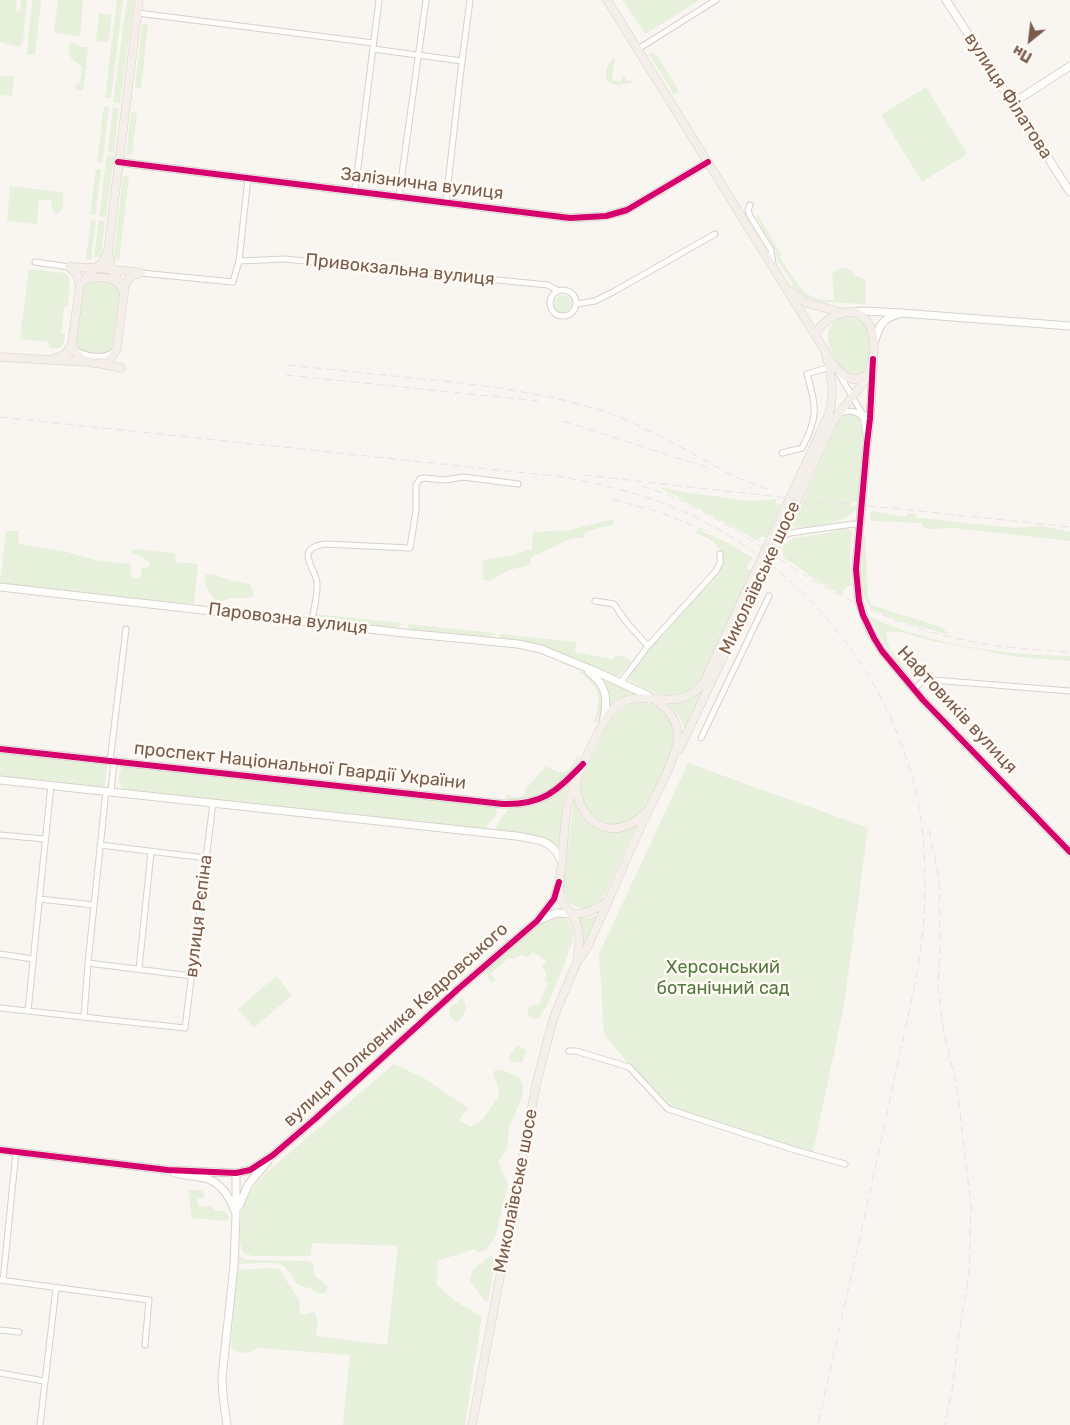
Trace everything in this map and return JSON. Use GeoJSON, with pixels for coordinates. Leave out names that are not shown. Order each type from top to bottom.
{"type":"FeatureCollection","features":[{"type":"Feature","properties":{"kind":"main road"},"geometry":{"type":"LineString","coordinates":[[0,357],[94,363],[122,368],[117,355],[117,348],[122,287],[112,270],[108,251],[139,0]]}},
{"type":"Feature","properties":{"kind":"main road"},"geometry":{"type":"LineString","coordinates":[[607,0],[815,334]]}},
{"type":"Feature","properties":{"kind":"main road"},"geometry":{"type":"LineString","coordinates":[[108,251],[102,263],[81,283],[72,343],[76,355],[94,363],[107,361],[117,348]]}},
{"type":"Feature","properties":{"kind":"main road"},"geometry":{"type":"LineString","coordinates":[[69,266],[141,273]]}},
{"type":"Feature","properties":{"kind":"main road"},"geometry":{"type":"LineString","coordinates":[[69,266],[81,283]]}},
{"type":"Feature","properties":{"kind":"main road"},"geometry":{"type":"LineString","coordinates":[[122,287],[131,276],[141,273]]}},
{"type":"Feature","properties":{"kind":"main road"},"geometry":{"type":"LineString","coordinates":[[81,283],[94,277],[112,280],[122,287]]}},
{"type":"Feature","properties":{"kind":"main road"},"geometry":{"type":"LineString","coordinates":[[784,284],[806,303],[841,312],[853,312],[866,319],[870,325],[874,344],[873,359],[868,374],[860,379],[852,379],[832,367]]}},
{"type":"Feature","properties":{"kind":"main road"},"geometry":{"type":"LineString","coordinates":[[815,334],[818,327],[830,317],[841,312]]}},
{"type":"Feature","properties":{"kind":"main road","name":"Миколаївське шосе"},"geometry":{"type":"LineString","coordinates":[[655,700],[678,699],[690,695],[701,687],[709,674],[829,414],[832,394],[832,367],[815,334]]}},
{"type":"Feature","properties":{"kind":"main road"},"geometry":{"type":"LineString","coordinates":[[52,360],[63,356],[72,343]]}},
{"type":"Feature","properties":{"kind":"main road","name":"Миколаївське шосе"},"geometry":{"type":"LineString","coordinates":[[661,786],[837,415],[868,374]]}},
{"type":"Feature","properties":{"kind":"main road"},"geometry":{"type":"LineString","coordinates":[[635,698],[655,700],[666,708],[675,721],[678,735],[675,752],[661,786],[649,810],[635,822],[622,827],[609,828],[599,824],[590,819],[582,809],[577,797],[576,780],[583,764],[603,723],[615,707],[620,703],[635,698]]}},
{"type":"Feature","properties":{"kind":"main road","name":"Миколаївське шосе"},"geometry":{"type":"LineString","coordinates":[[576,780],[568,806],[560,895],[579,928],[577,962]]}},
{"type":"Feature","properties":{"kind":"main road","name":"Миколаївське шосе"},"geometry":{"type":"LineString","coordinates":[[472,1425],[536,1085],[552,1023],[577,962],[587,948],[649,810]]}},
{"type":"Feature","properties":{"kind":"main road"},"geometry":{"type":"LineString","coordinates":[[571,914],[589,912],[609,900]]}},
{"type":"Feature","properties":{"kind":"street"},"geometry":{"type":"LineString","coordinates":[[355,191],[379,0]]}},
{"type":"Feature","properties":{"kind":"street"},"geometry":{"type":"LineString","coordinates":[[399,196],[426,0]]}},
{"type":"Feature","properties":{"kind":"street"},"geometry":{"type":"LineString","coordinates":[[446,202],[470,0]]}},
{"type":"Feature","properties":{"kind":"street"},"geometry":{"type":"LineString","coordinates":[[638,49],[716,0]]}},
{"type":"Feature","properties":{"kind":"street","name":"вулиця Філатова"},"geometry":{"type":"LineString","coordinates":[[946,0],[1070,192]]}},
{"type":"Feature","properties":{"kind":"street"},"geometry":{"type":"LineString","coordinates":[[138,13],[373,43]]}},
{"type":"Feature","properties":{"kind":"street"},"geometry":{"type":"LineString","coordinates":[[373,49],[462,61]]}},
{"type":"Feature","properties":{"kind":"street"},"geometry":{"type":"LineString","coordinates":[[1013,103],[1070,66]]}},
{"type":"Feature","properties":{"kind":"street","name":"Залізнична вулиця"},"geometry":{"type":"LineString","coordinates":[[118,162],[570,218],[606,216],[627,210],[708,162]]}},
{"type":"Feature","properties":{"kind":"street"},"geometry":{"type":"LineString","coordinates":[[141,273],[233,282],[239,261],[248,178]]}},
{"type":"Feature","properties":{"kind":"street"},"geometry":{"type":"LineString","coordinates":[[750,205],[748,210],[750,216],[771,250],[774,267]]}},
{"type":"Feature","properties":{"kind":"street"},"geometry":{"type":"LineString","coordinates":[[576,304],[595,301],[613,292],[715,234]]}},
{"type":"Feature","properties":{"kind":"street","name":"Привокзальна вулиця"},"geometry":{"type":"LineString","coordinates":[[239,261],[285,259],[548,285],[558,291]]}},
{"type":"Feature","properties":{"kind":"street"},"geometry":{"type":"LineString","coordinates":[[35,262],[69,266]]}},
{"type":"Feature","properties":{"kind":"street"},"geometry":{"type":"LineString","coordinates":[[567,290],[574,296],[576,304],[573,312],[566,316],[558,315],[554,313],[550,300],[558,291],[567,290]]}},
{"type":"Feature","properties":{"kind":"street"},"geometry":{"type":"LineString","coordinates":[[853,312],[901,313],[1070,326]]}},
{"type":"Feature","properties":{"kind":"street"},"geometry":{"type":"LineString","coordinates":[[874,344],[883,321],[901,313]]}},
{"type":"Feature","properties":{"kind":"street"},"geometry":{"type":"LineString","coordinates":[[72,343],[80,353],[100,356],[111,354],[117,348]]}},
{"type":"Feature","properties":{"kind":"street","name":"Нафтовиків вулиця"},"geometry":{"type":"LineString","coordinates":[[873,359],[856,569],[859,601],[863,615],[882,651],[923,700],[1070,852]]}},
{"type":"Feature","properties":{"kind":"street"},"geometry":{"type":"LineString","coordinates":[[782,453],[802,448],[814,423],[814,408],[807,374],[832,367],[853,395],[867,419]]}},
{"type":"Feature","properties":{"kind":"street"},"geometry":{"type":"LineString","coordinates":[[837,415],[847,411],[855,412],[867,419]]}},
{"type":"Feature","properties":{"kind":"street"},"geometry":{"type":"LineString","coordinates":[[312,622],[317,582],[308,558],[314,547],[325,544],[410,548],[416,510],[416,485],[420,479],[445,480],[463,478],[518,484]]}},
{"type":"Feature","properties":{"kind":"street"},"geometry":{"type":"LineString","coordinates":[[779,538],[790,533],[853,524],[859,525]]}},
{"type":"Feature","properties":{"kind":"street"},"geometry":{"type":"LineString","coordinates":[[621,683],[648,646],[719,568],[720,554]]}},
{"type":"Feature","properties":{"kind":"street","name":"Паровозна вулиця"},"geometry":{"type":"LineString","coordinates":[[0,588],[518,644],[541,649],[647,694],[655,700]]}},
{"type":"Feature","properties":{"kind":"street"},"geometry":{"type":"LineString","coordinates":[[701,738],[769,596]]}},
{"type":"Feature","properties":{"kind":"street"},"geometry":{"type":"LineString","coordinates":[[595,601],[614,604],[648,646]]}},
{"type":"Feature","properties":{"kind":"street"},"geometry":{"type":"LineString","coordinates":[[0,1008],[84,1017],[100,845],[109,791],[126,629]]}},
{"type":"Feature","properties":{"kind":"street","name":"Паровозна вулиця"},"geometry":{"type":"LineString","coordinates":[[573,663],[596,677],[602,685],[606,702],[603,723]]}},
{"type":"Feature","properties":{"kind":"street"},"geometry":{"type":"LineString","coordinates":[[914,689],[923,681],[928,680],[1070,691]]}},
{"type":"Feature","properties":{"kind":"street","name":"проспект Національної Гвардії України"},"geometry":{"type":"LineString","coordinates":[[0,749],[503,804],[537,801],[556,790],[583,764]]}},
{"type":"Feature","properties":{"kind":"street"},"geometry":{"type":"LineString","coordinates":[[0,780],[527,838],[546,842],[557,852],[562,864]]}},
{"type":"Feature","properties":{"kind":"street"},"geometry":{"type":"LineString","coordinates":[[28,1011],[51,785]]}},
{"type":"Feature","properties":{"kind":"street","name":"вулиця Рєпіна"},"geometry":{"type":"LineString","coordinates":[[84,1017],[185,1028],[212,803]]}},
{"type":"Feature","properties":{"kind":"street"},"geometry":{"type":"LineString","coordinates":[[0,835],[45,839]]}},
{"type":"Feature","properties":{"kind":"street"},"geometry":{"type":"LineString","coordinates":[[100,845],[206,858]]}},
{"type":"Feature","properties":{"kind":"street"},"geometry":{"type":"LineString","coordinates":[[140,969],[151,852]]}},
{"type":"Feature","properties":{"kind":"street","name":"вулиця Полковника Кедровського"},"geometry":{"type":"LineString","coordinates":[[228,1425],[222,1377],[231,1300],[236,1216],[236,1174],[250,1170],[273,1155],[458,989],[537,921],[554,899],[560,882]]}},
{"type":"Feature","properties":{"kind":"street"},"geometry":{"type":"LineString","coordinates":[[39,900],[94,905]]}},
{"type":"Feature","properties":{"kind":"street","name":"вулиця Полковника Кедровського"},"geometry":{"type":"LineString","coordinates":[[537,921],[556,913],[571,914]]}},
{"type":"Feature","properties":{"kind":"street"},"geometry":{"type":"LineString","coordinates":[[0,954],[33,959]]}},
{"type":"Feature","properties":{"kind":"street"},"geometry":{"type":"LineString","coordinates":[[88,963],[192,976]]}},
{"type":"Feature","properties":{"kind":"street"},"geometry":{"type":"LineString","coordinates":[[569,1051],[576,1051],[629,1067],[668,1109],[845,1164]]}},
{"type":"Feature","properties":{"kind":"street"},"geometry":{"type":"LineString","coordinates":[[0,1150],[168,1170],[236,1174]]}},
{"type":"Feature","properties":{"kind":"street"},"geometry":{"type":"LineString","coordinates":[[16,1152],[2,1280],[149,1300],[145,1345]]}},
{"type":"Feature","properties":{"kind":"street","name":"вулиця Полковника Кедровського"},"geometry":{"type":"LineString","coordinates":[[236,1216],[239,1204],[248,1185],[273,1155]]}},
{"type":"Feature","properties":{"kind":"street","name":"вулиця Полковника Кедровського"},"geometry":{"type":"LineString","coordinates":[[168,1170],[181,1175],[207,1179],[220,1186],[227,1195],[236,1216]]}},
{"type":"Feature","properties":{"kind":"street"},"geometry":{"type":"LineString","coordinates":[[40,1425],[56,1288]]}},
{"type":"Feature","properties":{"kind":"street"},"geometry":{"type":"LineString","coordinates":[[0,1330],[19,1332]]}},
{"type":"Feature","properties":{"kind":"street"},"geometry":{"type":"LineString","coordinates":[[0,1373],[44,1381]]}},
{"type":"Feature","properties":{"kind":"green space"},"geometry":{"type":"Polygon","coordinates":[[[0,0],[17,0],[16,11],[20,12],[21,0],[27,0],[21,46],[0,42],[0,0]]]}},
{"type":"Feature","properties":{"kind":"green space"},"geometry":{"type":"Polygon","coordinates":[[[32,0],[41,0],[35,55],[27,54],[32,0]]]}},
{"type":"Feature","properties":{"kind":"green space"},"geometry":{"type":"Polygon","coordinates":[[[58,0],[83,0],[80,36],[54,33],[58,0]]]}},
{"type":"Feature","properties":{"kind":"green space"},"geometry":{"type":"Polygon","coordinates":[[[117,0],[123,0],[111,98],[105,98],[117,0]]]}},
{"type":"Feature","properties":{"kind":"green space"},"geometry":{"type":"Polygon","coordinates":[[[127,0],[134,0],[120,103],[113,102],[127,0]]]}},
{"type":"Feature","properties":{"kind":"green space"},"geometry":{"type":"Polygon","coordinates":[[[623,0],[700,0],[645,34],[623,0]]]}},
{"type":"Feature","properties":{"kind":"green space"},"geometry":{"type":"Polygon","coordinates":[[[99,13],[112,15],[108,42],[96,41],[99,13]]]}},
{"type":"Feature","properties":{"kind":"green space"},"geometry":{"type":"Polygon","coordinates":[[[142,24],[148,25],[141,89],[135,88],[142,24]]]}},
{"type":"Feature","properties":{"kind":"green space"},"geometry":{"type":"Polygon","coordinates":[[[74,42],[80,47],[88,47],[84,87],[79,91],[76,85],[80,83],[82,67],[69,55],[70,43],[74,42]]]}},
{"type":"Feature","properties":{"kind":"green space"},"geometry":{"type":"Polygon","coordinates":[[[652,52],[658,57],[679,91],[674,94],[649,54],[652,52]]]}},
{"type":"Feature","properties":{"kind":"green space"},"geometry":{"type":"Polygon","coordinates":[[[614,58],[612,80],[621,82],[623,75],[627,81],[631,80],[632,82],[613,84],[607,81],[607,68],[614,58]]]}},
{"type":"Feature","properties":{"kind":"green space"},"geometry":{"type":"Polygon","coordinates":[[[0,75],[14,77],[12,96],[0,95],[0,75]]]}},
{"type":"Feature","properties":{"kind":"green space"},"geometry":{"type":"Polygon","coordinates":[[[926,87],[967,154],[922,182],[881,115],[926,87]]]}},
{"type":"Feature","properties":{"kind":"green space"},"geometry":{"type":"Polygon","coordinates":[[[104,106],[109,107],[102,163],[97,163],[104,106]]]}},
{"type":"Feature","properties":{"kind":"green space"},"geometry":{"type":"Polygon","coordinates":[[[113,107],[119,108],[114,152],[108,151],[113,107]]]}},
{"type":"Feature","properties":{"kind":"green space"},"geometry":{"type":"Polygon","coordinates":[[[131,112],[137,113],[132,155],[126,154],[131,112]]]}},
{"type":"Feature","properties":{"kind":"green space"},"geometry":{"type":"Polygon","coordinates":[[[107,155],[114,156],[106,217],[99,216],[107,155]]]}},
{"type":"Feature","properties":{"kind":"green space"},"geometry":{"type":"Polygon","coordinates":[[[96,169],[101,169],[96,215],[90,214],[96,169]]]}},
{"type":"Feature","properties":{"kind":"green space"},"geometry":{"type":"Polygon","coordinates":[[[123,176],[129,177],[119,261],[113,260],[123,176]]]}},
{"type":"Feature","properties":{"kind":"green space"},"geometry":{"type":"Polygon","coordinates":[[[10,186],[62,192],[62,208],[57,214],[51,207],[51,200],[39,200],[37,224],[7,221],[10,186]]]}},
{"type":"Feature","properties":{"kind":"green space"},"geometry":{"type":"Polygon","coordinates":[[[757,214],[781,254],[780,257],[800,288],[814,298],[833,300],[832,274],[840,268],[846,268],[854,275],[866,280],[865,304],[820,302],[806,297],[793,285],[777,259],[776,251],[756,217],[757,214]]]}},
{"type":"Feature","properties":{"kind":"green space"},"geometry":{"type":"Polygon","coordinates":[[[91,219],[96,220],[91,260],[86,259],[91,219]]]}},
{"type":"Feature","properties":{"kind":"green space"},"geometry":{"type":"Polygon","coordinates":[[[99,220],[105,221],[101,257],[94,257],[99,220]]]}},
{"type":"Feature","properties":{"kind":"green space"},"geometry":{"type":"Polygon","coordinates":[[[29,269],[65,273],[70,279],[68,307],[64,307],[61,333],[65,334],[65,338],[60,347],[49,348],[49,342],[20,339],[29,269]]]}},
{"type":"Feature","properties":{"kind":"green space"},"geometry":{"type":"Polygon","coordinates":[[[89,280],[112,282],[120,291],[110,352],[86,352],[76,344],[83,286],[89,280]]]}},
{"type":"Feature","properties":{"kind":"green space"},"geometry":{"type":"Polygon","coordinates":[[[563,295],[569,298],[572,304],[569,310],[563,313],[557,310],[554,304],[557,298],[563,295]]]}},
{"type":"Feature","properties":{"kind":"green space"},"geometry":{"type":"Polygon","coordinates":[[[853,317],[864,323],[870,337],[870,354],[867,368],[857,377],[845,374],[830,349],[828,335],[830,328],[836,320],[853,317]]]}},
{"type":"Feature","properties":{"kind":"green space"},"geometry":{"type":"Polygon","coordinates":[[[847,414],[857,415],[863,424],[858,503],[852,502],[851,506],[857,507],[847,517],[839,520],[820,525],[795,528],[792,524],[838,421],[847,414]]]}},
{"type":"Feature","properties":{"kind":"green space"},"geometry":{"type":"Polygon","coordinates":[[[661,487],[750,501],[776,499],[776,503],[781,505],[767,537],[760,537],[758,541],[661,487]]]}},
{"type":"Feature","properties":{"kind":"green space"},"geometry":{"type":"Polygon","coordinates":[[[872,511],[905,517],[909,513],[915,514],[917,518],[1016,528],[1041,526],[1070,532],[1070,541],[953,528],[928,529],[922,526],[922,523],[874,521],[870,519],[872,511]]]}},
{"type":"Feature","properties":{"kind":"green space"},"geometry":{"type":"Polygon","coordinates":[[[614,519],[614,524],[585,532],[584,538],[572,538],[530,558],[530,565],[509,570],[489,581],[483,579],[483,560],[510,556],[532,549],[533,532],[570,530],[614,519]]]}},
{"type":"Feature","properties":{"kind":"green space"},"geometry":{"type":"Polygon","coordinates":[[[845,528],[852,531],[850,554],[851,586],[843,590],[843,596],[790,561],[788,562],[783,556],[783,545],[794,538],[828,533],[845,528]]]}},
{"type":"Feature","properties":{"kind":"green space"},"geometry":{"type":"Polygon","coordinates":[[[697,529],[726,542],[753,558],[746,568],[752,571],[701,679],[694,688],[686,693],[677,695],[659,694],[625,678],[646,651],[678,618],[721,568],[723,555],[720,550],[716,544],[696,533],[697,529]]]}},
{"type":"Feature","properties":{"kind":"green space"},"geometry":{"type":"Polygon","coordinates":[[[6,531],[19,531],[18,544],[67,552],[94,560],[131,564],[131,576],[136,579],[141,577],[142,568],[150,566],[150,563],[133,553],[132,549],[175,553],[176,562],[198,564],[194,604],[0,584],[6,531]]]}},
{"type":"Feature","properties":{"kind":"green space"},"geometry":{"type":"Polygon","coordinates":[[[865,534],[868,598],[871,605],[941,627],[950,635],[892,618],[872,608],[867,603],[861,579],[863,537],[865,534]]]}},
{"type":"Feature","properties":{"kind":"green space"},"geometry":{"type":"Polygon","coordinates":[[[211,574],[250,584],[254,596],[221,601],[213,598],[205,584],[205,575],[211,574]]]}},
{"type":"Feature","properties":{"kind":"green space"},"geometry":{"type":"Polygon","coordinates":[[[315,614],[402,623],[397,629],[322,621],[315,614]]]}},
{"type":"Feature","properties":{"kind":"green space"},"geometry":{"type":"Polygon","coordinates":[[[870,617],[918,635],[968,647],[994,651],[1070,656],[1070,661],[1018,657],[933,641],[901,632],[886,632],[890,649],[909,673],[897,662],[886,647],[870,617]]]}},
{"type":"Feature","properties":{"kind":"green space"},"geometry":{"type":"Polygon","coordinates":[[[407,624],[495,633],[489,638],[414,631],[407,624]]]}},
{"type":"Feature","properties":{"kind":"green space"},"geometry":{"type":"Polygon","coordinates":[[[500,634],[577,642],[575,652],[614,660],[615,655],[632,661],[620,675],[616,676],[532,643],[505,640],[501,638],[500,634]]]}},
{"type":"Feature","properties":{"kind":"green space"},"geometry":{"type":"Polygon","coordinates":[[[580,671],[593,679],[601,694],[602,711],[594,724],[599,701],[598,695],[592,683],[580,671]]]}},
{"type":"Feature","properties":{"kind":"green space"},"geometry":{"type":"Polygon","coordinates":[[[603,680],[636,694],[620,698],[611,705],[609,704],[603,680]]]}},
{"type":"Feature","properties":{"kind":"green space"},"geometry":{"type":"Polygon","coordinates":[[[703,690],[685,730],[680,717],[669,704],[687,700],[703,690]]]}},
{"type":"Feature","properties":{"kind":"green space"},"geometry":{"type":"Polygon","coordinates":[[[638,702],[656,707],[664,712],[671,722],[674,731],[674,745],[663,774],[641,814],[623,825],[605,825],[587,812],[580,792],[580,786],[609,721],[629,704],[638,702]]]}},
{"type":"Feature","properties":{"kind":"green space"},"geometry":{"type":"Polygon","coordinates":[[[0,752],[106,764],[105,785],[100,788],[0,777],[0,752]]]}},
{"type":"Feature","properties":{"kind":"green space"},"geometry":{"type":"Polygon","coordinates":[[[577,755],[580,756],[569,773],[549,789],[526,800],[516,801],[507,799],[506,795],[508,794],[512,797],[521,797],[546,766],[557,772],[569,770],[577,755]]]}},
{"type":"Feature","properties":{"kind":"green space","name":"Херсонський ботанічний сад"},"geometry":{"type":"Polygon","coordinates":[[[688,763],[868,828],[844,1005],[813,1152],[669,1108],[630,1066],[604,1034],[599,954],[688,763]]]}},
{"type":"Feature","properties":{"kind":"green space"},"geometry":{"type":"Polygon","coordinates":[[[123,766],[497,806],[496,816],[483,830],[126,791],[121,786],[119,776],[123,766]]]}},
{"type":"Feature","properties":{"kind":"green space"},"geometry":{"type":"Polygon","coordinates":[[[567,785],[558,847],[544,838],[533,835],[496,831],[497,825],[509,808],[526,807],[540,803],[554,796],[567,785]]]}},
{"type":"Feature","properties":{"kind":"green space"},"geometry":{"type":"Polygon","coordinates":[[[574,799],[586,820],[599,829],[608,832],[618,832],[636,826],[605,894],[594,905],[582,908],[576,907],[571,903],[566,898],[563,890],[574,799]]]}},
{"type":"Feature","properties":{"kind":"green space"},"geometry":{"type":"Polygon","coordinates":[[[551,916],[567,918],[573,930],[573,939],[549,1001],[540,1017],[535,1019],[529,1016],[527,1011],[532,1005],[539,1005],[548,983],[545,981],[546,972],[542,967],[546,961],[533,952],[528,957],[522,955],[513,959],[510,957],[490,974],[496,980],[493,983],[488,979],[487,970],[488,967],[551,916]]]}},
{"type":"Feature","properties":{"kind":"green space"},"geometry":{"type":"Polygon","coordinates":[[[598,917],[586,944],[583,943],[584,934],[579,920],[580,918],[598,917]]]}},
{"type":"Feature","properties":{"kind":"green space"},"geometry":{"type":"Polygon","coordinates":[[[276,976],[292,995],[254,1028],[238,1009],[276,976]]]}},
{"type":"Feature","properties":{"kind":"green space"},"geometry":{"type":"Polygon","coordinates":[[[462,998],[465,1010],[459,1021],[455,1021],[449,1014],[449,1011],[462,998]]]}},
{"type":"Feature","properties":{"kind":"green space"},"geometry":{"type":"Polygon","coordinates":[[[517,1046],[526,1050],[522,1062],[514,1062],[508,1058],[517,1046]]]}},
{"type":"Feature","properties":{"kind":"green space"},"geometry":{"type":"Polygon","coordinates":[[[394,1064],[424,1078],[468,1108],[459,1120],[470,1127],[483,1119],[499,1096],[497,1083],[493,1075],[495,1070],[503,1070],[514,1075],[520,1079],[523,1085],[520,1100],[509,1130],[508,1147],[498,1161],[508,1185],[495,1238],[486,1250],[478,1253],[475,1249],[437,1261],[437,1285],[455,1301],[482,1317],[465,1425],[343,1425],[350,1355],[259,1348],[247,1353],[234,1351],[231,1347],[235,1282],[239,1270],[269,1268],[279,1269],[299,1300],[300,1314],[315,1312],[318,1322],[316,1336],[387,1345],[398,1246],[312,1243],[311,1256],[253,1256],[245,1254],[243,1251],[240,1243],[240,1231],[244,1205],[250,1192],[260,1179],[394,1064]]]}},
{"type":"Feature","properties":{"kind":"green space"},"geometry":{"type":"Polygon","coordinates":[[[188,1190],[201,1190],[205,1195],[197,1199],[199,1207],[210,1205],[216,1211],[224,1211],[229,1219],[226,1221],[192,1218],[188,1190]]]}},
{"type":"Feature","properties":{"kind":"green space"},"geometry":{"type":"Polygon","coordinates":[[[492,1255],[496,1258],[489,1298],[485,1301],[470,1281],[473,1269],[492,1255]]]}},
{"type":"Feature","properties":{"kind":"green space"},"geometry":{"type":"Polygon","coordinates":[[[240,1257],[249,1260],[306,1261],[313,1263],[315,1276],[328,1286],[325,1293],[317,1293],[312,1289],[299,1285],[286,1268],[280,1264],[240,1264],[237,1260],[240,1257]]]}},
{"type":"Feature","properties":{"kind":"railway"},"geometry":{"type":"LineString","coordinates":[[288,365],[461,383],[556,398],[625,419],[733,476],[772,491]]}},
{"type":"Feature","properties":{"kind":"railway"},"geometry":{"type":"LineString","coordinates":[[286,375],[538,401]]}},
{"type":"Feature","properties":{"kind":"railway"},"geometry":{"type":"LineString","coordinates":[[0,417],[555,476],[584,481],[640,495],[668,505],[713,526],[755,553],[794,585],[829,621],[859,661],[884,704],[904,750],[921,821],[925,891],[922,939],[914,988],[818,1425]]}},
{"type":"Feature","properties":{"kind":"railway"},"geometry":{"type":"LineString","coordinates":[[563,421],[712,469]]}},
{"type":"Feature","properties":{"kind":"railway"},"geometry":{"type":"LineString","coordinates":[[583,475],[803,501],[852,504],[1070,527]]}},
{"type":"Feature","properties":{"kind":"railway"},"geometry":{"type":"LineString","coordinates":[[642,486],[663,493],[704,512],[825,587],[880,614],[908,625],[966,641],[997,646],[1070,652]]}},
{"type":"Feature","properties":{"kind":"railway"},"geometry":{"type":"LineString","coordinates":[[612,499],[662,513],[709,532]]}},
{"type":"Feature","properties":{"kind":"railway"},"geometry":{"type":"LineString","coordinates":[[929,830],[939,878],[940,947],[938,988],[943,1028],[957,1088],[971,1206],[969,1273],[953,1385],[945,1425]]}},
{"type":"Feature","properties":{"kind":"cycle path"},"geometry":{"type":"LineString","coordinates":[[118,162],[570,218],[606,216],[627,210],[708,162]]}},
{"type":"Feature","properties":{"kind":"cycle path"},"geometry":{"type":"LineString","coordinates":[[873,359],[870,419],[856,569],[859,601],[863,615],[882,651],[923,700],[1070,852]]}},
{"type":"Feature","properties":{"kind":"cycle path"},"geometry":{"type":"LineString","coordinates":[[0,749],[503,804],[517,804],[539,799],[557,789],[583,764]]}},
{"type":"Feature","properties":{"kind":"cycle path"},"geometry":{"type":"LineString","coordinates":[[0,1150],[168,1170],[236,1173],[250,1170],[273,1155],[315,1119],[458,989],[537,921],[554,899],[559,882]]}}]}
